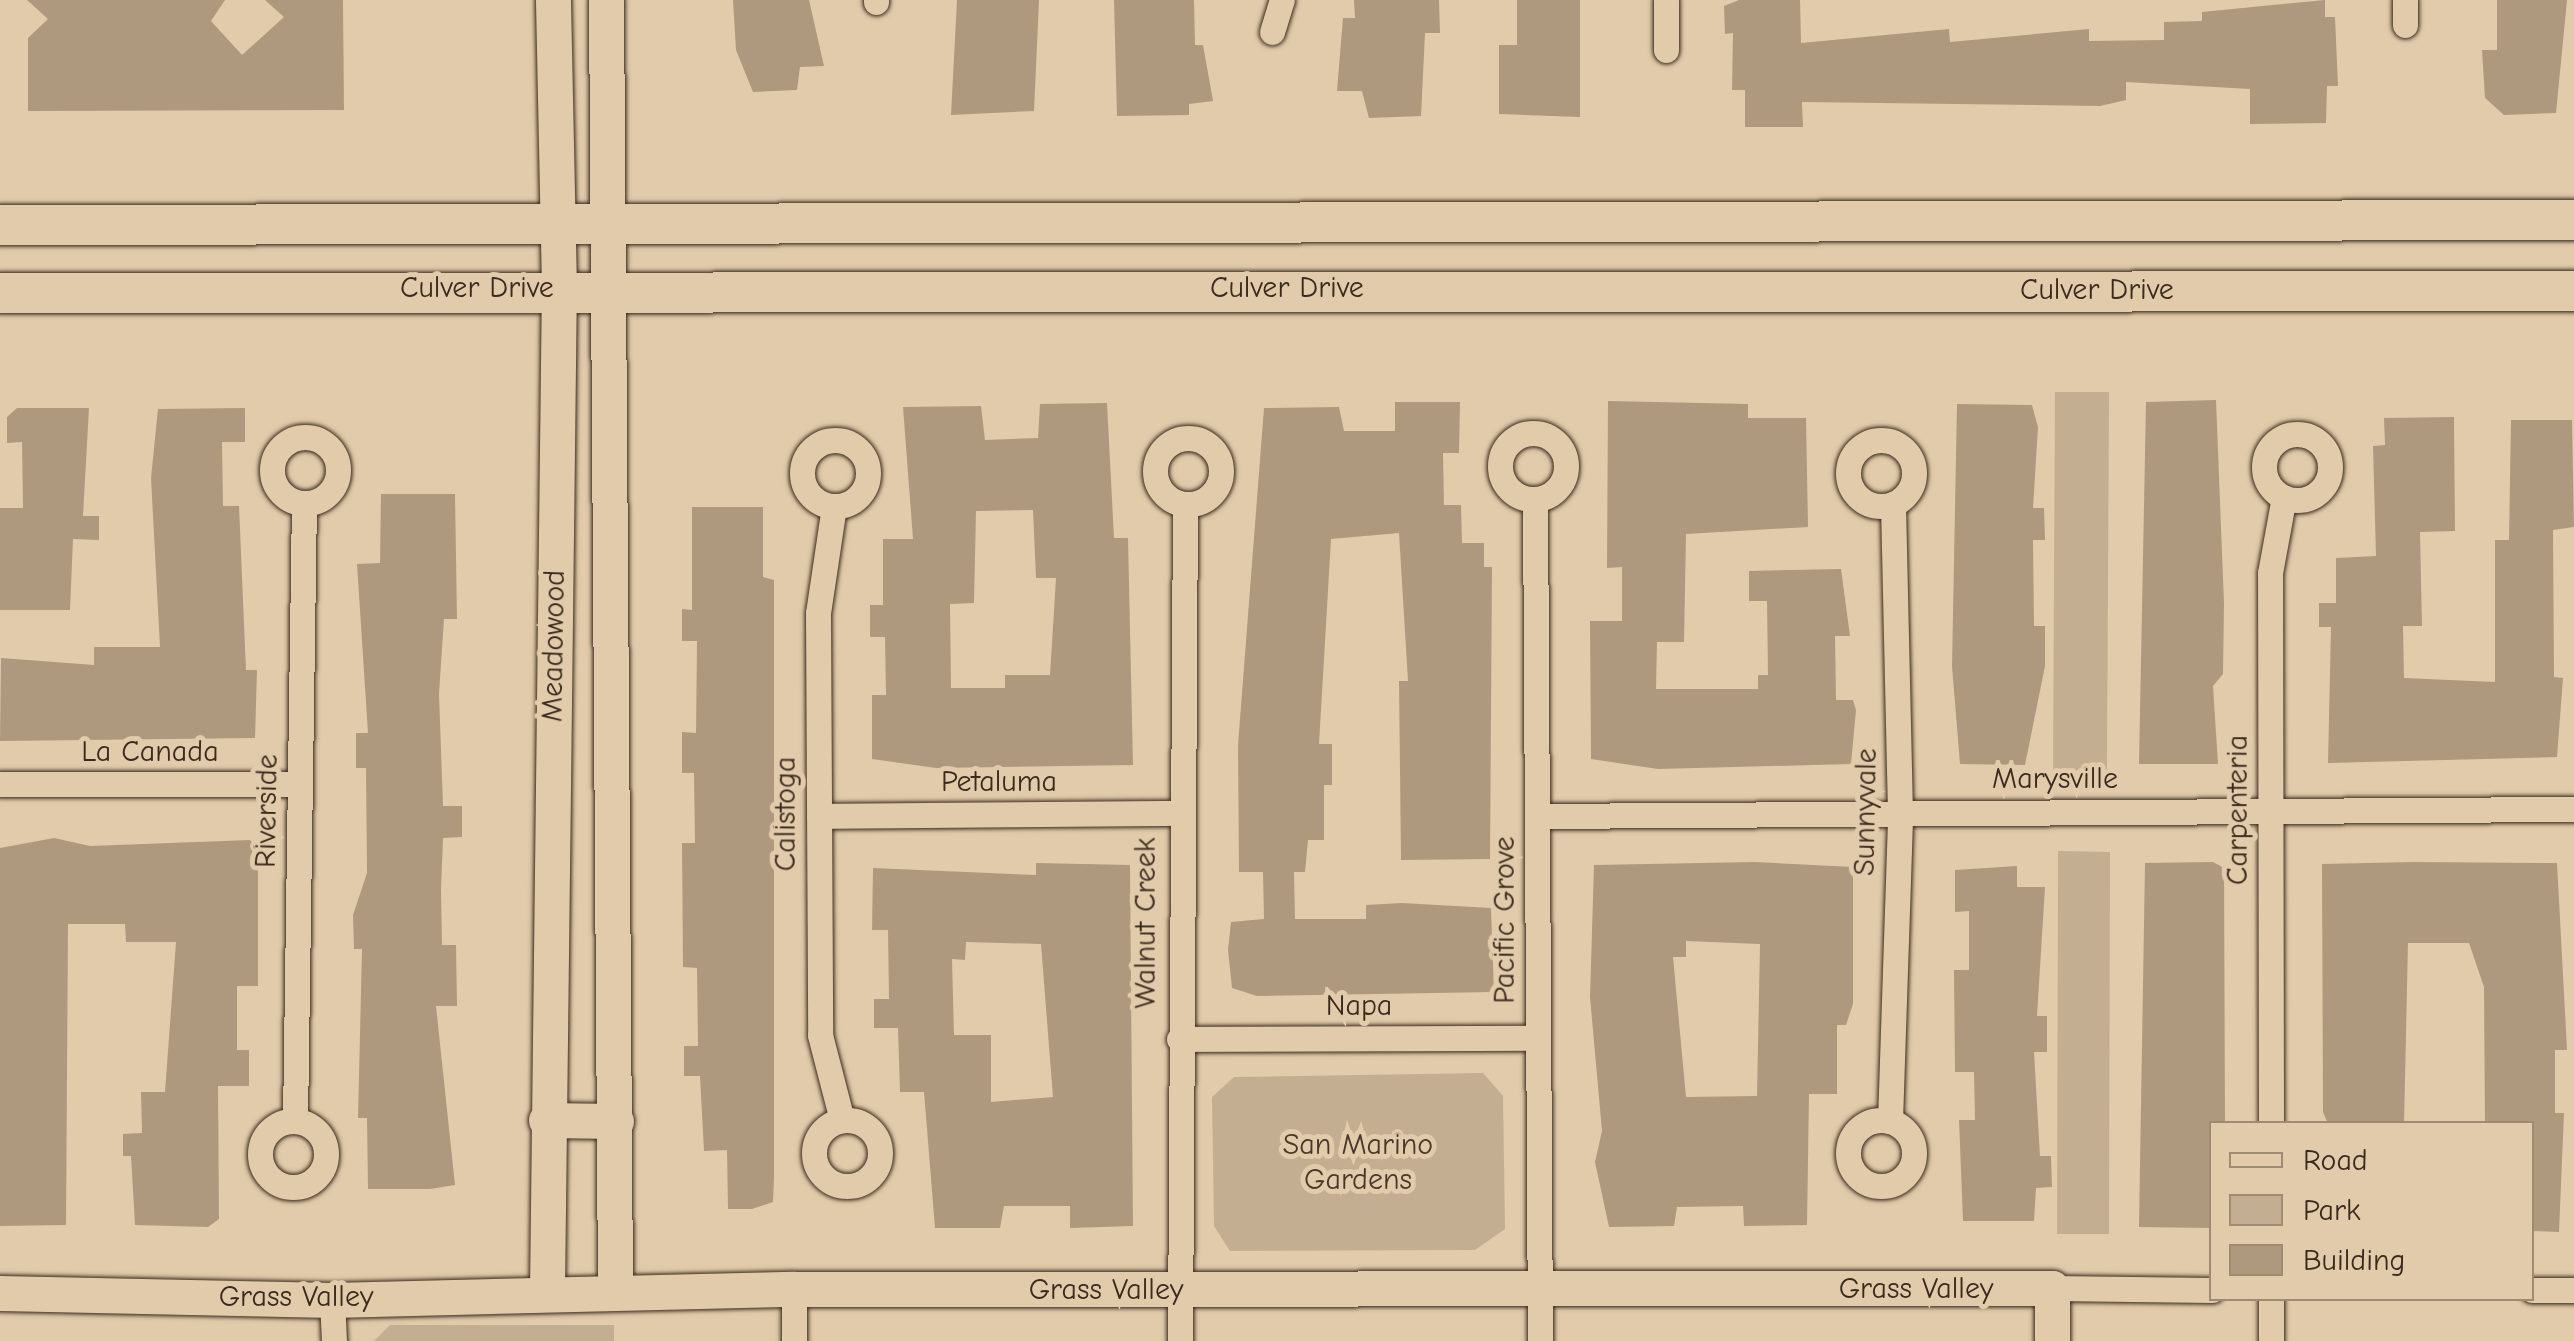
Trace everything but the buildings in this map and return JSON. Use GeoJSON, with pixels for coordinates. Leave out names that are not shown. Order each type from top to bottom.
{"type":"FeatureCollection","features":[{"type":"Feature","properties":{"kind":"main road","name":"Culver Drive"},"geometry":{"type":"LineString","coordinates":[[0,225],[556,228],[2574,220]]}},
{"type":"Feature","properties":{"kind":"main road","name":"Culver Drive"},"geometry":{"type":"LineString","coordinates":[[0,293],[606,287],[2574,290]]}},
{"type":"Feature","properties":{"kind":"street","name":"Meadowood"},"geometry":{"type":"LineString","coordinates":[[547,1292],[545,1134],[559,288],[553,0]]}},
{"type":"Feature","properties":{"kind":"street","name":"Meadowood"},"geometry":{"type":"LineString","coordinates":[[606,0],[615,1291]]}},
{"type":"Feature","properties":{"kind":"street"},"geometry":{"type":"LineString","coordinates":[[1272,32],[1282,0]]}},
{"type":"Feature","properties":{"kind":"street"},"geometry":{"type":"LineString","coordinates":[[1666,0],[1666,50]]}},
{"type":"Feature","properties":{"kind":"street","name":"Carpenteria"},"geometry":{"type":"LineString","coordinates":[[2271,1121],[2270,573],[2284,497]]}},
{"type":"Feature","properties":{"kind":"street","name":"Pacific Grove"},"geometry":{"type":"LineString","coordinates":[[1535,499],[1540,1341]]}},
{"type":"Feature","properties":{"kind":"street","name":"Riverside"},"geometry":{"type":"LineString","coordinates":[[296,1121],[304,503]]}},
{"type":"Feature","properties":{"kind":"street","name":"Walnut Creek"},"geometry":{"type":"LineString","coordinates":[[1180,1341],[1178,813],[1185,504]]}},
{"type":"Feature","properties":{"kind":"street","name":"Sunnyvale"},"geometry":{"type":"LineString","coordinates":[[1890,1121],[1900,813],[1893,504]]}},
{"type":"Feature","properties":{"kind":"street","name":"Calistoga"},"geometry":{"type":"LineString","coordinates":[[834,506],[818,614],[820,1035],[842,1120]]}},
{"type":"Feature","properties":{"kind":"street","name":"La Canada"},"geometry":{"type":"LineString","coordinates":[[0,784],[300,784]]}},
{"type":"Feature","properties":{"kind":"street","name":"Marysville"},"geometry":{"type":"LineString","coordinates":[[1537,816],[2574,809]]}},
{"type":"Feature","properties":{"kind":"street","name":"Petaluma"},"geometry":{"type":"LineString","coordinates":[[819,816],[1178,813]]}},
{"type":"Feature","properties":{"kind":"street","name":"Napa"},"geometry":{"type":"LineString","coordinates":[[1179,1040],[1538,1038]]}},
{"type":"Feature","properties":{"kind":"street"},"geometry":{"type":"LineString","coordinates":[[545,1134],[616,1136]]}},
{"type":"Feature","properties":{"kind":"street"},"geometry":{"type":"LineString","coordinates":[[2052,1288],[2052,1341]]}},
{"type":"Feature","properties":{"kind":"street"},"geometry":{"type":"LineString","coordinates":[[794,1289],[794,1341]]}},
{"type":"Feature","properties":{"kind":"street","name":"Grass Valley"},"geometry":{"type":"LineString","coordinates":[[0,1293],[332,1300],[794,1289],[2209,1290]]}},
{"type":"Feature","properties":{"kind":"street"},"geometry":{"type":"LineString","coordinates":[[2534,1290],[2574,1290]]}},
{"type":"Feature","properties":{"kind":"street"},"geometry":{"type":"LineString","coordinates":[[332,1300],[334,1341]]}},
{"type":"Feature","properties":{"kind":"street"},"geometry":{"type":"LineString","coordinates":[[2271,1301],[2271,1341]]}},
{"type":"Feature","properties":{"kind":"green space"},"geometry":{"type":"Polygon","coordinates":[[[2055,392],[2109,392],[2107,771],[2053,771],[2055,392]]]}},
{"type":"Feature","properties":{"kind":"green space"},"geometry":{"type":"Polygon","coordinates":[[[2058,851],[2110,852],[2109,1234],[2057,1234],[2058,851]]]}},
{"type":"Feature","properties":{"kind":"green space","name":"San Marino Gardens"},"geometry":{"type":"Polygon","coordinates":[[[1483,1073],[1503,1096],[1505,1229],[1475,1250],[1230,1251],[1214,1226],[1212,1097],[1234,1077],[1483,1073]]]}},
{"type":"Feature","properties":{"kind":"green space"},"geometry":{"type":"Polygon","coordinates":[[[390,1325],[614,1325],[614,1341],[374,1341],[390,1325]]]}}]}
